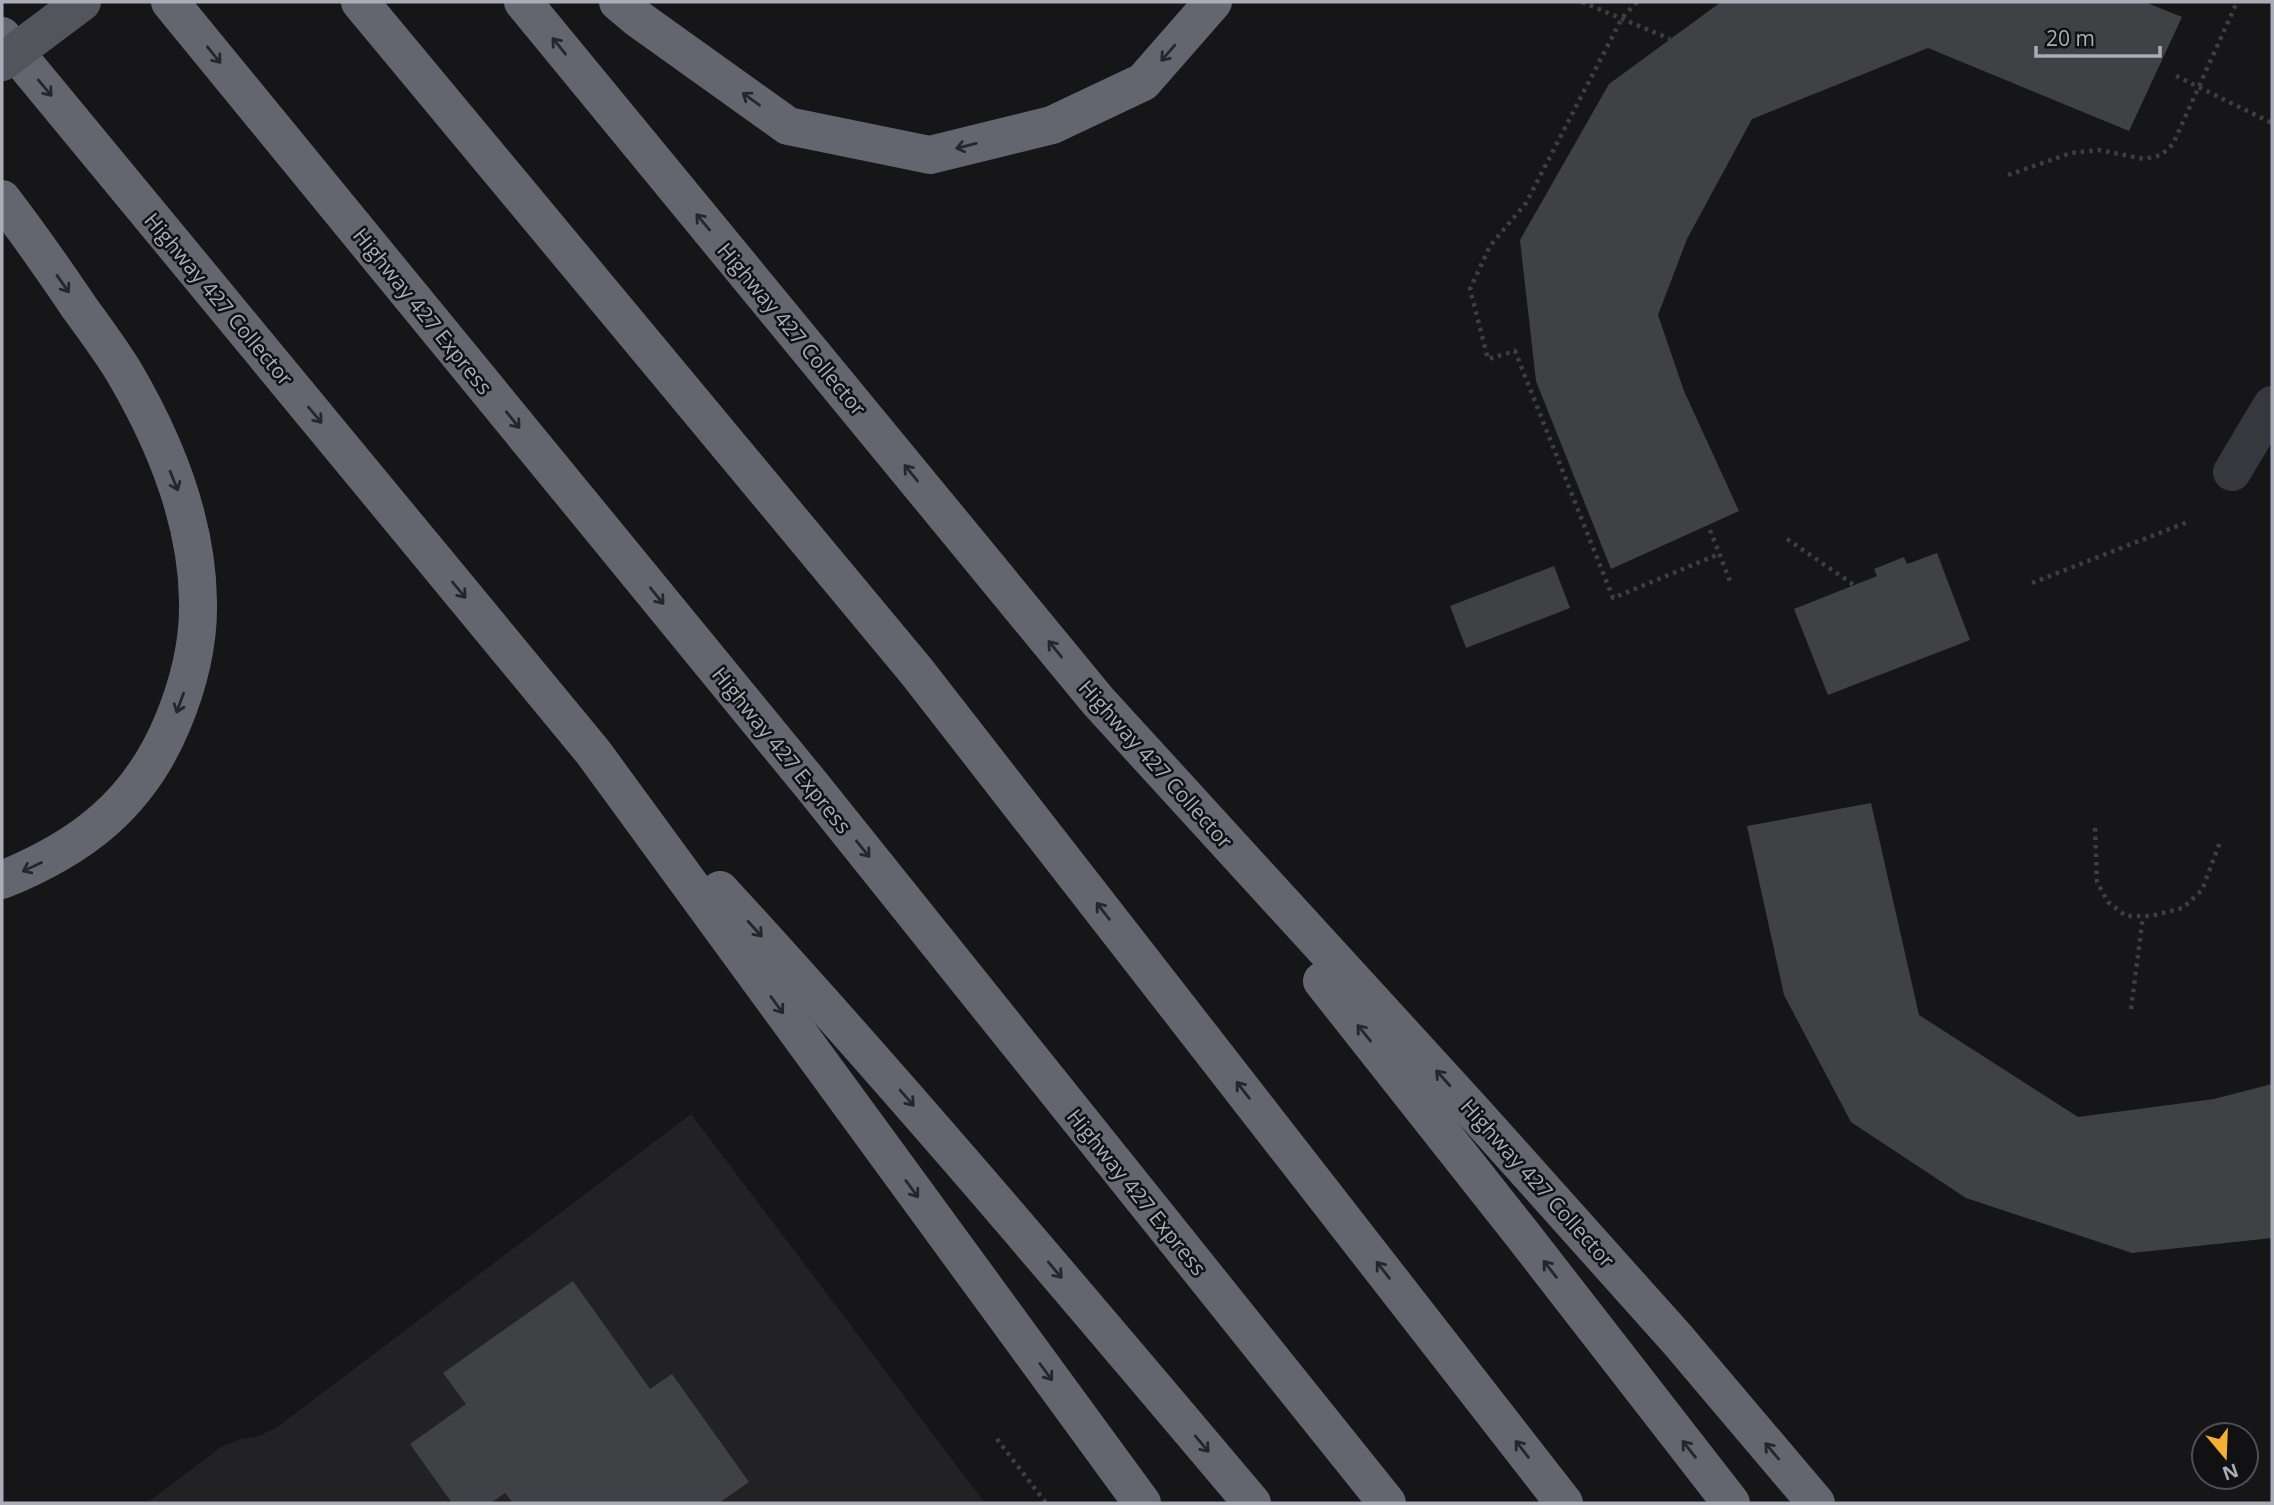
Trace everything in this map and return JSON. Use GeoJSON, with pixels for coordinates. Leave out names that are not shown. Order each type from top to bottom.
{"type":"FeatureCollection","features":[{"type":"Feature","properties":{"kind":"highway","name":"Highway 427 Express"},"geometry":{"type":"LineString","coordinates":[[170,2],[813,786],[1387,1503]]}},
{"type":"Feature","properties":{"kind":"highway"},"geometry":{"type":"LineString","coordinates":[[360,2],[917,673],[1564,1503]]}},
{"type":"Feature","properties":{"kind":"highway","name":"Highway 427 Collector"},"geometry":{"type":"LineString","coordinates":[[523,2],[1098,701],[1472,1110],[1677,1339],[1816,1503]]}},
{"type":"Feature","properties":{"kind":"highway"},"geometry":{"type":"LineString","coordinates":[[618,2],[788,126],[930,155],[1052,125],[1143,82],[1213,2]]}},
{"type":"Feature","properties":{"kind":"highway","name":"Highway 427 Collector"},"geometry":{"type":"LineString","coordinates":[[2,36],[593,752],[1142,1503]]}},
{"type":"Feature","properties":{"kind":"highway"},"geometry":{"type":"LineString","coordinates":[[2,199],[123,371],[154,431],[181,497],[193,552],[198,602],[192,657],[182,699],[164,744],[136,785],[115,812],[79,841],[36,866],[2,880]]}},
{"type":"Feature","properties":{"kind":"highway"},"geometry":{"type":"LineString","coordinates":[[1098,701],[1387,1062],[1731,1503]]}},
{"type":"Feature","properties":{"kind":"highway"},"geometry":{"type":"LineString","coordinates":[[593,752],[890,1078],[1252,1503]]}},
{"type":"Feature","properties":{"kind":"main road"},"geometry":{"type":"LineString","coordinates":[[2,62],[82,2]]}},
{"type":"Feature","properties":{"kind":"street"},"geometry":{"type":"LineString","coordinates":[[2232,472],[2272,405]]}},
{"type":"Feature","properties":{"kind":"path"},"geometry":{"type":"LineString","coordinates":[[1583,2],[1670,39]]}},
{"type":"Feature","properties":{"kind":"path"},"geometry":{"type":"LineString","coordinates":[[1637,2],[1622,18],[1526,203],[1490,246],[1470,289],[1488,359],[1515,351],[1613,598],[1719,554]]}},
{"type":"Feature","properties":{"kind":"path"},"geometry":{"type":"LineString","coordinates":[[2008,175],[2071,153],[2099,150],[2144,159],[2161,155],[2173,144],[2237,2]]}},
{"type":"Feature","properties":{"kind":"path"},"geometry":{"type":"LineString","coordinates":[[2176,76],[2272,123]]}},
{"type":"Feature","properties":{"kind":"path"},"geometry":{"type":"LineString","coordinates":[[2032,583],[2190,521]]}},
{"type":"Feature","properties":{"kind":"path"},"geometry":{"type":"LineString","coordinates":[[1710,530],[1731,584]]}},
{"type":"Feature","properties":{"kind":"path"},"geometry":{"type":"LineString","coordinates":[[1787,539],[1854,585]]}},
{"type":"Feature","properties":{"kind":"path"},"geometry":{"type":"LineString","coordinates":[[2095,828],[2097,883],[2108,902],[2126,916],[2143,916],[2183,908],[2202,890],[2220,842]]}},
{"type":"Feature","properties":{"kind":"path"},"geometry":{"type":"LineString","coordinates":[[2131,1009],[2143,916]]}},
{"type":"Feature","properties":{"kind":"path"},"geometry":{"type":"LineString","coordinates":[[997,1439],[1046,1503]]}},
{"type":"Feature","properties":{"kind":"shaded area"},"geometry":{"type":"Polygon","coordinates":[[[691,1114],[985,1503],[147,1503],[221,1447],[276,1428],[691,1114]]]}},
{"type":"Feature","properties":{"kind":"building"},"geometry":{"type":"Polygon","coordinates":[[[1721,2],[2145,2],[2182,17],[2129,131],[1928,48],[1752,119],[1687,239],[1658,315],[1684,391],[1739,511],[1611,569],[1536,381],[1520,240],[1609,84],[1721,2]]]}},
{"type":"Feature","properties":{"kind":"building"},"geometry":{"type":"Polygon","coordinates":[[[1937,553],[1970,640],[1828,695],[1794,609],[1877,576],[1874,569],[1904,557],[1907,564],[1937,553]]]}},
{"type":"Feature","properties":{"kind":"building"},"geometry":{"type":"Polygon","coordinates":[[[1554,566],[1570,608],[1466,648],[1450,606],[1554,566]]]}},
{"type":"Feature","properties":{"kind":"building"},"geometry":{"type":"Polygon","coordinates":[[[1871,803],[1919,1015],[2078,1117],[2214,1099],[2272,1084],[2272,1238],[2132,1253],[1966,1198],[1851,1122],[1784,995],[1747,826],[1871,803]]]}},
{"type":"Feature","properties":{"kind":"building"},"geometry":{"type":"Polygon","coordinates":[[[573,1281],[650,1389],[672,1374],[749,1482],[719,1503],[513,1503],[505,1493],[491,1503],[452,1503],[410,1444],[466,1404],[443,1373],[573,1281]]]}}]}
